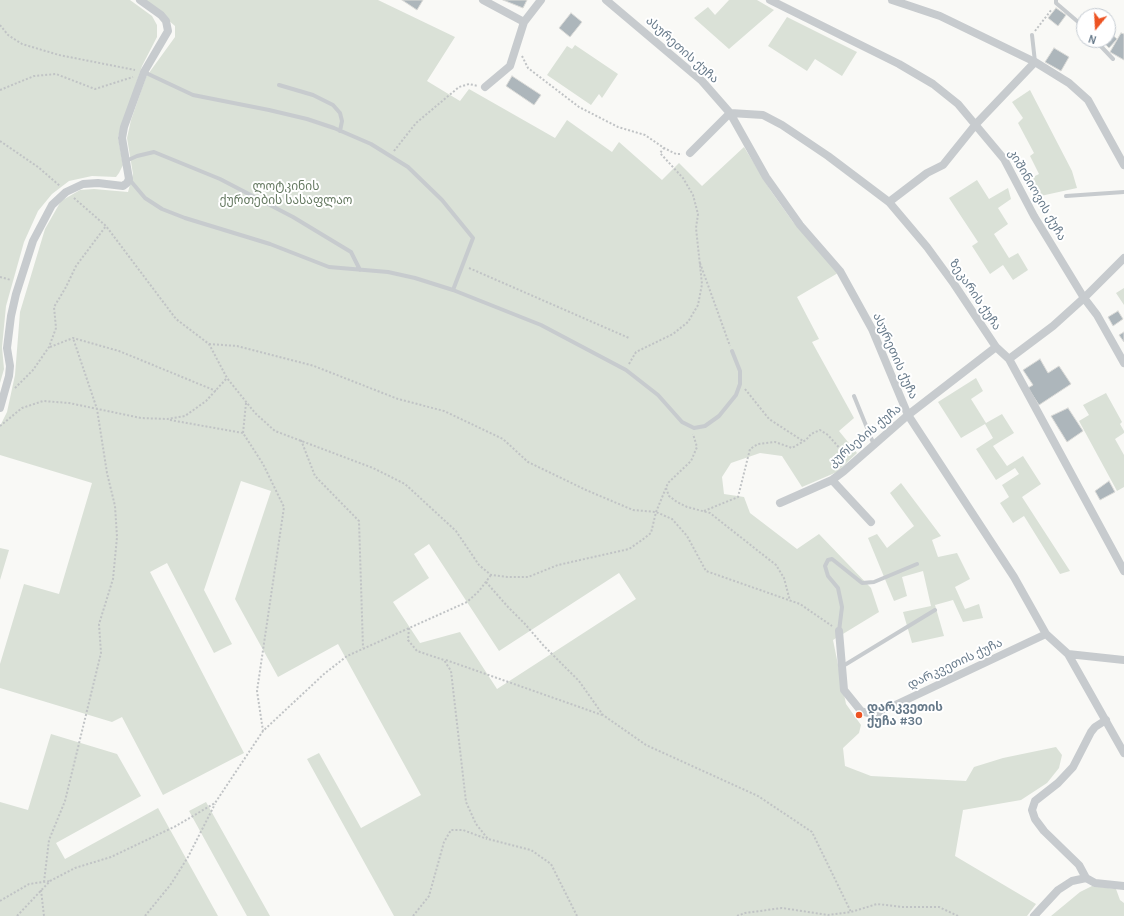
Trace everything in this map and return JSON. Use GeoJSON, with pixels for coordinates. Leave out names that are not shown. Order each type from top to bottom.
{"type":"FeatureCollection","features":[{"type":"Feature","properties":{"kind":"street"},"geometry":{"type":"LineString","coordinates":[[0,408],[2,396],[9,376],[10,366],[7,348],[11,316],[33,241],[52,205],[66,192],[82,184],[98,183],[123,186],[129,179],[122,138],[124,127],[144,72],[168,31],[166,21],[161,15],[140,0]]}},
{"type":"Feature","properties":{"kind":"street"},"geometry":{"type":"LineString","coordinates":[[483,0],[524,22]]}},
{"type":"Feature","properties":{"kind":"street"},"geometry":{"type":"LineString","coordinates":[[485,87],[510,66],[517,48],[524,22],[541,0]]}},
{"type":"Feature","properties":{"kind":"street","name":"ასურეთის ქუჩა"},"geometry":{"type":"LineString","coordinates":[[606,0],[702,80],[730,113],[770,183],[800,225],[840,271],[872,329],[908,415],[1014,577],[1046,634],[1068,654],[1124,753]]}},
{"type":"Feature","properties":{"kind":"street","name":"კიშინიოვის ქუჩა"},"geometry":{"type":"LineString","coordinates":[[770,0],[900,64],[933,84],[958,104],[1004,159],[1034,216],[1084,298],[1097,315],[1124,363]]}},
{"type":"Feature","properties":{"kind":"street"},"geometry":{"type":"LineString","coordinates":[[892,0],[940,16],[1035,62],[1069,83],[1088,100],[1124,165]]}},
{"type":"Feature","properties":{"kind":"street"},"geometry":{"type":"LineString","coordinates":[[889,202],[927,173],[943,165],[976,124],[1035,62]]}},
{"type":"Feature","properties":{"kind":"street"},"geometry":{"type":"LineString","coordinates":[[690,153],[730,113]]}},
{"type":"Feature","properties":{"kind":"street","name":"ზეკარის ქუჩა"},"geometry":{"type":"LineString","coordinates":[[730,113],[763,115],[782,125],[828,156],[889,202],[927,247],[954,284],[996,347],[1009,359],[1124,571]]}},
{"type":"Feature","properties":{"kind":"street"},"geometry":{"type":"LineString","coordinates":[[1009,359],[1053,326],[1084,298],[1124,258]]}},
{"type":"Feature","properties":{"kind":"street","name":"კურსების ქუჩა"},"geometry":{"type":"LineString","coordinates":[[780,503],[832,480],[844,472],[908,415],[996,347]]}},
{"type":"Feature","properties":{"kind":"street"},"geometry":{"type":"LineString","coordinates":[[832,480],[871,522]]}},
{"type":"Feature","properties":{"kind":"street"},"geometry":{"type":"LineString","coordinates":[[840,631],[842,666]]}},
{"type":"Feature","properties":{"kind":"street","name":"დარკვეთის ქუჩა"},"geometry":{"type":"LineString","coordinates":[[842,666],[844,690],[861,712],[874,715],[1046,634]]}},
{"type":"Feature","properties":{"kind":"street"},"geometry":{"type":"LineString","coordinates":[[1068,654],[1124,660]]}},
{"type":"Feature","properties":{"kind":"street"},"geometry":{"type":"LineString","coordinates":[[1106,720],[1095,727],[1091,732],[1073,767],[1058,783],[1035,801],[1032,810],[1035,819],[1044,831],[1080,865],[1086,878],[1095,883],[1124,886]]}},
{"type":"Feature","properties":{"kind":"street"},"geometry":{"type":"LineString","coordinates":[[1034,916],[1058,890],[1072,881],[1086,878]]}},
{"type":"Feature","properties":{"kind":"lane"},"geometry":{"type":"LineString","coordinates":[[1056,1],[1076,20]]}},
{"type":"Feature","properties":{"kind":"lane"},"geometry":{"type":"LineString","coordinates":[[1032,35],[1035,62]]}},
{"type":"Feature","properties":{"kind":"lane"},"geometry":{"type":"LineString","coordinates":[[1103,48],[1113,59]]}},
{"type":"Feature","properties":{"kind":"lane"},"geometry":{"type":"LineString","coordinates":[[144,72],[193,95],[307,118],[371,144],[391,155],[408,167],[442,200],[473,238],[453,290]]}},
{"type":"Feature","properties":{"kind":"lane"},"geometry":{"type":"LineString","coordinates":[[279,85],[313,95],[333,104],[340,113],[342,121],[340,131]]}},
{"type":"Feature","properties":{"kind":"lane"},"geometry":{"type":"LineString","coordinates":[[126,161],[137,156],[154,152],[220,179],[292,217],[351,252],[360,270]]}},
{"type":"Feature","properties":{"kind":"lane"},"geometry":{"type":"LineString","coordinates":[[129,179],[145,198],[162,209],[185,218],[270,244],[329,267],[388,272],[453,290],[541,325],[626,370],[658,395],[682,422],[694,428],[705,426],[719,416],[736,395],[740,384],[740,370],[732,351]]}},
{"type":"Feature","properties":{"kind":"lane"},"geometry":{"type":"LineString","coordinates":[[1066,196],[1124,192]]}},
{"type":"Feature","properties":{"kind":"lane"},"geometry":{"type":"LineString","coordinates":[[854,396],[874,445]]}},
{"type":"Feature","properties":{"kind":"lane"},"geometry":{"type":"LineString","coordinates":[[840,631],[842,607],[838,588],[828,576],[825,566],[828,560],[832,559],[862,584],[874,582],[917,564]]}},
{"type":"Feature","properties":{"kind":"lane"},"geometry":{"type":"LineString","coordinates":[[842,666],[935,610]]}},
{"type":"Feature","properties":{"kind":"path"},"geometry":{"type":"LineString","coordinates":[[1032,35],[1056,1]]}},
{"type":"Feature","properties":{"kind":"path"},"geometry":{"type":"LineString","coordinates":[[0,25],[8,35],[22,44],[59,55],[144,72]]}},
{"type":"Feature","properties":{"kind":"path"},"geometry":{"type":"LineString","coordinates":[[517,48],[528,68],[579,107],[618,127],[645,135],[676,154],[690,153]]}},
{"type":"Feature","properties":{"kind":"path"},"geometry":{"type":"LineString","coordinates":[[0,90],[34,76],[56,74],[95,89],[144,72]]}},
{"type":"Feature","properties":{"kind":"path"},"geometry":{"type":"LineString","coordinates":[[391,155],[416,123],[459,87],[469,84],[485,87]]}},
{"type":"Feature","properties":{"kind":"path"},"geometry":{"type":"LineString","coordinates":[[0,141],[38,167],[106,226],[176,319],[209,344],[227,378],[255,413],[275,431],[300,439],[373,468],[405,484],[456,531],[478,565],[491,575],[528,577],[558,564],[629,549],[651,533],[656,512],[668,483],[680,469],[691,461],[697,448],[688,425]]}},
{"type":"Feature","properties":{"kind":"path"},"geometry":{"type":"LineString","coordinates":[[626,370],[636,352],[673,334],[688,322],[698,305],[702,284],[696,228],[698,214],[693,195],[683,178],[660,153],[664,148]]}},
{"type":"Feature","properties":{"kind":"path"},"geometry":{"type":"LineString","coordinates":[[2,396],[17,388],[33,370],[49,347],[56,328],[54,307],[76,266],[106,226]]}},
{"type":"Feature","properties":{"kind":"path"},"geometry":{"type":"LineString","coordinates":[[699,259],[732,351]]}},
{"type":"Feature","properties":{"kind":"path"},"geometry":{"type":"LineString","coordinates":[[463,265],[502,284],[629,338]]}},
{"type":"Feature","properties":{"kind":"path"},"geometry":{"type":"LineString","coordinates":[[0,277],[20,283]]}},
{"type":"Feature","properties":{"kind":"path"},"geometry":{"type":"LineString","coordinates":[[49,347],[73,338],[119,351],[216,391]]}},
{"type":"Feature","properties":{"kind":"path"},"geometry":{"type":"LineString","coordinates":[[44,882],[49,840],[65,801],[101,653],[99,624],[113,579],[117,537],[115,506],[107,473],[97,409],[73,338]]}},
{"type":"Feature","properties":{"kind":"path"},"geometry":{"type":"LineString","coordinates":[[209,344],[237,346],[314,366],[398,399],[444,411],[502,439],[528,462],[586,490],[633,510],[656,512],[672,519],[687,536],[706,571],[800,604],[840,631]]}},
{"type":"Feature","properties":{"kind":"path"},"geometry":{"type":"LineString","coordinates":[[167,419],[185,416],[216,391],[227,378]]}},
{"type":"Feature","properties":{"kind":"path"},"geometry":{"type":"LineString","coordinates":[[740,384],[769,419],[803,442]]}},
{"type":"Feature","properties":{"kind":"path"},"geometry":{"type":"LineString","coordinates":[[0,426],[22,408],[43,401],[97,409],[141,418],[167,419],[243,433]]}},
{"type":"Feature","properties":{"kind":"path"},"geometry":{"type":"LineString","coordinates":[[246,402],[243,433],[262,464],[284,507],[257,691],[263,731]]}},
{"type":"Feature","properties":{"kind":"path"},"geometry":{"type":"LineString","coordinates":[[704,512],[738,497],[750,449],[758,444],[775,442],[792,448],[803,442],[811,434],[820,430],[828,435],[842,451],[844,472]]}},
{"type":"Feature","properties":{"kind":"path"},"geometry":{"type":"LineString","coordinates":[[300,439],[315,476],[359,521],[363,648]]}},
{"type":"Feature","properties":{"kind":"path"},"geometry":{"type":"LineString","coordinates":[[666,488],[669,496],[687,507],[710,513],[776,565],[784,578],[790,601]]}},
{"type":"Feature","properties":{"kind":"path"},"geometry":{"type":"LineString","coordinates":[[145,916],[171,884],[188,857],[215,803],[263,731],[324,674],[347,656],[467,602],[491,575]]}},
{"type":"Feature","properties":{"kind":"path"},"geometry":{"type":"LineString","coordinates":[[486,582],[579,682],[603,715]]}},
{"type":"Feature","properties":{"kind":"path"},"geometry":{"type":"LineString","coordinates":[[409,628],[408,640],[417,651],[516,684],[555,700],[572,703],[603,715],[646,745],[758,796],[812,832],[851,912]]}},
{"type":"Feature","properties":{"kind":"path"},"geometry":{"type":"LineString","coordinates":[[444,660],[451,671],[466,802],[476,824],[488,839]]}},
{"type":"Feature","properties":{"kind":"path"},"geometry":{"type":"LineString","coordinates":[[17,916],[50,881],[75,868],[111,857],[176,826],[215,803]]}},
{"type":"Feature","properties":{"kind":"path"},"geometry":{"type":"LineString","coordinates":[[413,916],[429,896],[444,842],[451,830],[463,830],[488,839],[531,850],[551,864],[577,916]]}},
{"type":"Feature","properties":{"kind":"path"},"geometry":{"type":"LineString","coordinates":[[0,901],[29,884],[50,881]]}},
{"type":"Feature","properties":{"kind":"path"},"geometry":{"type":"LineString","coordinates":[[41,890],[44,916]]}},
{"type":"Feature","properties":{"kind":"path"},"geometry":{"type":"LineString","coordinates":[[737,916],[745,913],[782,908],[828,915],[851,912],[876,904],[902,907],[939,907],[958,916]]}},
{"type":"Feature","properties":{"kind":"green space"},"geometry":{"type":"Polygon","coordinates":[[[0,0],[130,0],[152,16],[157,25],[157,37],[142,66],[118,137],[123,165],[119,173],[116,177],[92,176],[69,181],[52,194],[38,211],[24,242],[6,306],[2,347],[4,369],[0,383],[0,0]]]}},
{"type":"Feature","properties":{"kind":"green space","name":"ლოტკინის ქურთების სასაფლაო"},"geometry":{"type":"Polygon","coordinates":[[[145,0],[378,0],[455,37],[427,81],[460,101],[469,89],[555,138],[567,120],[612,152],[619,142],[662,180],[679,163],[702,186],[744,147],[771,191],[793,222],[838,273],[797,297],[819,339],[812,342],[854,418],[839,431],[857,453],[837,472],[802,487],[782,456],[760,453],[731,463],[722,477],[724,494],[744,497],[750,513],[797,549],[819,534],[871,588],[879,612],[833,640],[846,704],[861,725],[859,733],[843,748],[845,766],[871,776],[966,781],[974,767],[1003,758],[1056,747],[1062,755],[1059,768],[1047,783],[1021,800],[963,810],[955,856],[1036,904],[1027,916],[394,916],[307,759],[319,753],[361,828],[421,795],[338,644],[278,677],[235,599],[271,491],[241,481],[204,590],[232,644],[214,653],[167,563],[150,572],[244,753],[163,795],[122,717],[112,722],[0,688],[0,664],[24,584],[59,594],[92,483],[0,455],[0,426],[7,412],[15,375],[20,312],[45,229],[61,201],[80,190],[94,189],[128,192],[133,174],[127,138],[131,120],[146,77],[175,37],[175,26],[145,0]],[[429,544],[414,554],[429,578],[393,602],[420,643],[460,632],[497,689],[636,599],[619,573],[499,651],[429,544]]]}},
{"type":"Feature","properties":{"kind":"green space"},"geometry":{"type":"Polygon","coordinates":[[[729,0],[757,0],[774,10],[729,49],[694,18],[708,7],[715,15],[729,0]]]}},
{"type":"Feature","properties":{"kind":"green space"},"geometry":{"type":"Polygon","coordinates":[[[787,17],[857,52],[842,76],[815,59],[807,71],[768,46],[787,17]]]}},
{"type":"Feature","properties":{"kind":"green space"},"geometry":{"type":"Polygon","coordinates":[[[575,45],[618,74],[602,98],[599,94],[591,105],[547,75],[567,46],[572,49],[575,45]]]}},
{"type":"Feature","properties":{"kind":"green space"},"geometry":{"type":"Polygon","coordinates":[[[1030,90],[1072,171],[1077,188],[1036,197],[1027,180],[1039,174],[1030,156],[1034,153],[1018,123],[1023,118],[1012,102],[1030,90]]]}},
{"type":"Feature","properties":{"kind":"green space"},"geometry":{"type":"Polygon","coordinates":[[[977,180],[989,199],[1008,188],[1011,199],[998,208],[1008,224],[994,234],[1009,258],[1018,253],[1028,270],[1013,280],[1003,265],[990,274],[972,246],[978,242],[949,198],[977,180]]]}},
{"type":"Feature","properties":{"kind":"green space"},"geometry":{"type":"Polygon","coordinates":[[[1124,288],[1124,305],[1116,293],[1124,288]]]}},
{"type":"Feature","properties":{"kind":"green space"},"geometry":{"type":"Polygon","coordinates":[[[976,378],[983,391],[971,399],[986,423],[1002,414],[1014,433],[993,446],[1007,466],[1023,456],[1041,484],[1022,497],[1070,571],[1060,574],[1024,516],[1013,523],[1000,503],[1009,497],[1002,485],[1019,474],[1015,468],[996,480],[976,449],[993,438],[985,424],[961,438],[938,402],[976,378]]]}},
{"type":"Feature","properties":{"kind":"green space"},"geometry":{"type":"Polygon","coordinates":[[[1106,393],[1122,422],[1120,424],[1124,431],[1124,433],[1115,439],[1124,455],[1124,487],[1117,491],[1079,421],[1089,415],[1083,405],[1106,393]]]}},
{"type":"Feature","properties":{"kind":"green space"},"geometry":{"type":"Polygon","coordinates":[[[901,483],[941,536],[932,540],[938,557],[957,553],[970,579],[955,587],[965,609],[979,604],[983,618],[963,622],[953,600],[935,605],[944,636],[912,643],[903,612],[931,606],[923,571],[902,577],[907,596],[894,601],[868,538],[877,534],[887,548],[914,526],[890,493],[901,483]]]}},
{"type":"Feature","properties":{"kind":"green space"},"geometry":{"type":"Polygon","coordinates":[[[0,548],[9,550],[0,580],[0,548]]]}},
{"type":"Feature","properties":{"kind":"green space"},"geometry":{"type":"Polygon","coordinates":[[[51,734],[117,754],[141,796],[56,843],[65,859],[158,808],[218,916],[0,916],[0,802],[28,810],[51,734]]]}},
{"type":"Feature","properties":{"kind":"green space"},"geometry":{"type":"Polygon","coordinates":[[[206,802],[270,916],[247,916],[189,811],[206,802]]]}},
{"type":"Feature","properties":{"kind":"green space"},"geometry":{"type":"Polygon","coordinates":[[[1092,886],[1116,889],[1120,900],[1124,903],[1124,916],[1051,916],[1080,892],[1092,886]]]}},
{"type":"Feature","properties":{"kind":"building"},"geometry":{"type":"Polygon","coordinates":[[[402,0],[423,0],[417,10],[402,0]]]}},
{"type":"Feature","properties":{"kind":"building"},"geometry":{"type":"Polygon","coordinates":[[[503,0],[527,0],[523,8],[503,0]]]}},
{"type":"Feature","properties":{"kind":"building"},"geometry":{"type":"Polygon","coordinates":[[[1056,8],[1066,15],[1058,26],[1048,18],[1056,8]]]}},
{"type":"Feature","properties":{"kind":"building"},"geometry":{"type":"Polygon","coordinates":[[[571,13],[582,22],[570,37],[559,28],[571,13]]]}},
{"type":"Feature","properties":{"kind":"building"},"geometry":{"type":"Polygon","coordinates":[[[1121,33],[1124,34],[1124,60],[1110,52],[1112,48],[1116,48],[1116,42],[1121,33]]]}},
{"type":"Feature","properties":{"kind":"building"},"geometry":{"type":"Polygon","coordinates":[[[1054,48],[1069,57],[1061,71],[1045,62],[1054,48]]]}},
{"type":"Feature","properties":{"kind":"building"},"geometry":{"type":"Polygon","coordinates":[[[512,76],[541,95],[534,105],[506,86],[512,76]]]}},
{"type":"Feature","properties":{"kind":"building"},"geometry":{"type":"Polygon","coordinates":[[[1118,311],[1123,319],[1113,326],[1108,317],[1118,311]]]}},
{"type":"Feature","properties":{"kind":"building"},"geometry":{"type":"Polygon","coordinates":[[[1124,332],[1124,342],[1119,335],[1124,332]]]}},
{"type":"Feature","properties":{"kind":"building"},"geometry":{"type":"Polygon","coordinates":[[[1040,359],[1048,373],[1059,366],[1071,384],[1039,405],[1028,388],[1033,385],[1023,370],[1040,359]]]}},
{"type":"Feature","properties":{"kind":"building"},"geometry":{"type":"Polygon","coordinates":[[[1068,408],[1083,431],[1067,442],[1051,416],[1068,408]]]}},
{"type":"Feature","properties":{"kind":"building"},"geometry":{"type":"Polygon","coordinates":[[[1109,481],[1115,492],[1100,500],[1095,491],[1109,481]]]}},
{"type":"Feature","properties":{"kind":"place","name":"დარკვეთის ქუჩა #30"},"geometry":{"type":"Point","coordinates":[859,715]}}]}
